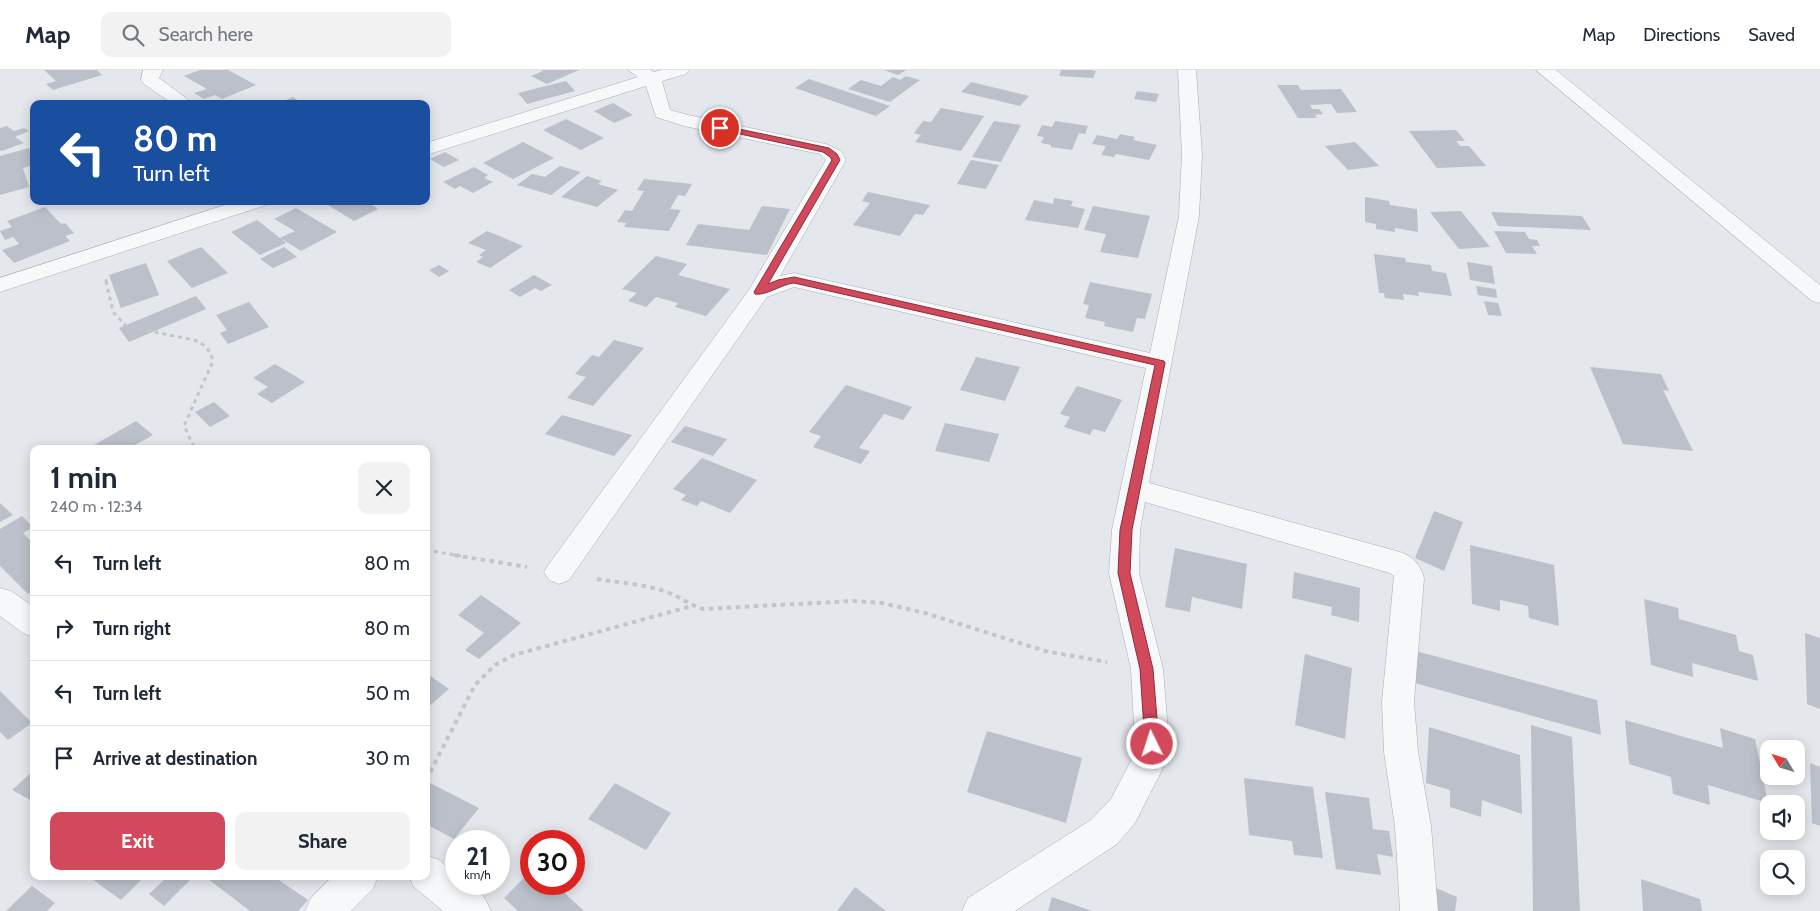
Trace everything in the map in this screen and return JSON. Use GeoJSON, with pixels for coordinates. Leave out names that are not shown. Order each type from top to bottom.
{"type":"FeatureCollection","features":[{"type":"Feature","properties":{"kind":"street"},"geometry":{"type":"LineString","coordinates":[[154,70],[150,73],[150,80],[179,100]]}},
{"type":"Feature","properties":{"kind":"street"},"geometry":{"type":"LineString","coordinates":[[430,147],[645,74],[680,70]]}},
{"type":"Feature","properties":{"kind":"street"},"geometry":{"type":"LineString","coordinates":[[980,911],[1104,832],[1123,811],[1147,765],[1152,744],[1146,669],[1124,573],[1126,530],[1189,216],[1192,155],[1187,70]]}},
{"type":"Feature","properties":{"kind":"street"},"geometry":{"type":"LineString","coordinates":[[1545,70],[1820,296]]}},
{"type":"Feature","properties":{"kind":"street"},"geometry":{"type":"LineString","coordinates":[[559,572],[759,292],[836,160],[834,155],[826,150],[670,117],[662,113],[645,74]]}},
{"type":"Feature","properties":{"kind":"street"},"geometry":{"type":"LineString","coordinates":[[0,285],[247,205]]}},
{"type":"Feature","properties":{"kind":"street"},"geometry":{"type":"LineString","coordinates":[[759,292],[782,282],[794,280],[1160,363]]}},
{"type":"Feature","properties":{"kind":"street"},"geometry":{"type":"LineString","coordinates":[[1134,489],[1400,564],[1407,571],[1410,578],[1398,702],[1400,752],[1413,826],[1419,911]]}},
{"type":"Feature","properties":{"kind":"street"},"geometry":{"type":"LineString","coordinates":[[0,600],[30,621]]}},
{"type":"Feature","properties":{"kind":"street"},"geometry":{"type":"LineString","coordinates":[[430,876],[472,911]]}},
{"type":"Feature","properties":{"kind":"street"},"geometry":{"type":"LineString","coordinates":[[324,911],[356,880]]}},
{"type":"Feature","properties":{"kind":"path"},"geometry":{"type":"LineString","coordinates":[[100,253],[113,315],[118,321],[126,326],[194,340],[203,344],[210,352],[213,361],[184,426],[193,445]]}},
{"type":"Feature","properties":{"kind":"path"},"geometry":{"type":"LineString","coordinates":[[430,551],[658,589],[670,593],[692,606],[703,609],[852,601],[882,603],[925,613],[1045,651],[1146,669]]}},
{"type":"Feature","properties":{"kind":"path"},"geometry":{"type":"LineString","coordinates":[[430,772],[475,685],[495,665],[514,655],[692,606]]}},
{"type":"Feature","properties":{"kind":"building"},"geometry":{"type":"Polygon","coordinates":[[[44,70],[97,70],[102,75],[53,90],[46,84],[56,81],[44,70]]]}},
{"type":"Feature","properties":{"kind":"building"},"geometry":{"type":"Polygon","coordinates":[[[200,70],[228,70],[256,85],[222,99],[215,95],[204,99],[194,93],[207,89],[184,76],[200,70]]]}},
{"type":"Feature","properties":{"kind":"building"},"geometry":{"type":"Polygon","coordinates":[[[540,70],[579,70],[547,84],[531,76],[543,71],[540,70]]]}},
{"type":"Feature","properties":{"kind":"building"},"geometry":{"type":"Polygon","coordinates":[[[884,70],[906,70],[898,75],[884,70]]]}},
{"type":"Feature","properties":{"kind":"building"},"geometry":{"type":"Polygon","coordinates":[[[1061,70],[1096,71],[1093,78],[1059,76],[1061,70]]]}},
{"type":"Feature","properties":{"kind":"building"},"geometry":{"type":"Polygon","coordinates":[[[906,76],[920,80],[890,102],[848,89],[861,80],[881,86],[893,77],[900,80],[906,76]]]}},
{"type":"Feature","properties":{"kind":"building"},"geometry":{"type":"Polygon","coordinates":[[[809,79],[890,106],[876,116],[795,88],[809,79]]]}},
{"type":"Feature","properties":{"kind":"building"},"geometry":{"type":"Polygon","coordinates":[[[566,81],[575,91],[527,104],[518,93],[566,81]]]}},
{"type":"Feature","properties":{"kind":"building"},"geometry":{"type":"Polygon","coordinates":[[[971,82],[1029,96],[1020,106],[961,92],[971,82]]]}},
{"type":"Feature","properties":{"kind":"building"},"geometry":{"type":"Polygon","coordinates":[[[1277,85],[1298,85],[1301,90],[1341,89],[1357,112],[1337,113],[1331,104],[1310,105],[1312,109],[1319,109],[1323,114],[1315,115],[1317,118],[1298,118],[1277,85]]]}},
{"type":"Feature","properties":{"kind":"building"},"geometry":{"type":"Polygon","coordinates":[[[1137,91],[1159,94],[1156,102],[1134,99],[1137,91]]]}},
{"type":"Feature","properties":{"kind":"building"},"geometry":{"type":"Polygon","coordinates":[[[293,97],[297,100],[286,100],[293,97]]]}},
{"type":"Feature","properties":{"kind":"building"},"geometry":{"type":"Polygon","coordinates":[[[613,103],[633,115],[614,123],[594,111],[613,103]]]}},
{"type":"Feature","properties":{"kind":"building"},"geometry":{"type":"Polygon","coordinates":[[[941,108],[984,116],[961,151],[915,142],[921,135],[914,133],[923,121],[931,122],[941,108]]]}},
{"type":"Feature","properties":{"kind":"building"},"geometry":{"type":"Polygon","coordinates":[[[566,119],[604,138],[581,150],[543,130],[566,119]]]}},
{"type":"Feature","properties":{"kind":"building"},"geometry":{"type":"Polygon","coordinates":[[[994,121],[1021,125],[1001,162],[972,157],[994,121]]]}},
{"type":"Feature","properties":{"kind":"building"},"geometry":{"type":"Polygon","coordinates":[[[1055,121],[1088,126],[1085,134],[1079,133],[1072,150],[1051,147],[1051,145],[1041,143],[1044,137],[1037,136],[1042,125],[1052,127],[1055,121]]]}},
{"type":"Feature","properties":{"kind":"building"},"geometry":{"type":"Polygon","coordinates":[[[7,126],[14,131],[24,128],[29,131],[15,137],[24,143],[2,151],[0,150],[0,128],[7,126]]]}},
{"type":"Feature","properties":{"kind":"building"},"geometry":{"type":"Polygon","coordinates":[[[1456,130],[1465,141],[1456,141],[1460,146],[1469,146],[1486,166],[1437,168],[1409,131],[1456,130]]]}},
{"type":"Feature","properties":{"kind":"building"},"geometry":{"type":"Polygon","coordinates":[[[1120,134],[1135,137],[1133,140],[1157,145],[1149,160],[1116,154],[1114,157],[1101,155],[1106,146],[1092,144],[1097,135],[1117,139],[1120,134]]]}},
{"type":"Feature","properties":{"kind":"building"},"geometry":{"type":"Polygon","coordinates":[[[523,142],[554,158],[513,179],[483,163],[523,142]]]}},
{"type":"Feature","properties":{"kind":"building"},"geometry":{"type":"Polygon","coordinates":[[[1355,142],[1379,166],[1348,170],[1325,146],[1355,142]]]}},
{"type":"Feature","properties":{"kind":"building"},"geometry":{"type":"Polygon","coordinates":[[[29,148],[30,166],[23,168],[29,187],[0,195],[0,156],[29,148]]]}},
{"type":"Feature","properties":{"kind":"building"},"geometry":{"type":"Polygon","coordinates":[[[445,152],[459,160],[444,167],[430,159],[445,152]]]}},
{"type":"Feature","properties":{"kind":"building"},"geometry":{"type":"Polygon","coordinates":[[[971,160],[999,165],[986,189],[957,184],[971,160]]]}},
{"type":"Feature","properties":{"kind":"building"},"geometry":{"type":"Polygon","coordinates":[[[560,166],[581,172],[551,195],[517,185],[532,174],[545,177],[560,166]]]}},
{"type":"Feature","properties":{"kind":"building"},"geometry":{"type":"Polygon","coordinates":[[[474,167],[488,175],[484,178],[493,182],[473,193],[460,186],[455,189],[443,182],[474,167]]]}},
{"type":"Feature","properties":{"kind":"building"},"geometry":{"type":"Polygon","coordinates":[[[587,176],[602,181],[598,184],[618,190],[597,207],[561,197],[587,176]]]}},
{"type":"Feature","properties":{"kind":"building"},"geometry":{"type":"Polygon","coordinates":[[[644,179],[692,184],[685,196],[678,195],[670,209],[681,210],[669,231],[624,227],[626,223],[617,222],[625,210],[632,211],[644,191],[637,190],[644,179]]]}},
{"type":"Feature","properties":{"kind":"building"},"geometry":{"type":"Polygon","coordinates":[[[868,192],[930,205],[923,215],[915,214],[900,236],[853,225],[870,203],[862,201],[868,192]]]}},
{"type":"Feature","properties":{"kind":"building"},"geometry":{"type":"Polygon","coordinates":[[[1365,197],[1389,201],[1390,205],[1417,209],[1418,232],[1395,228],[1395,232],[1376,229],[1376,224],[1365,222],[1365,197]]]}},
{"type":"Feature","properties":{"kind":"building"},"geometry":{"type":"Polygon","coordinates":[[[1054,198],[1073,201],[1071,206],[1085,209],[1078,228],[1025,220],[1034,200],[1053,204],[1054,198]]]}},
{"type":"Feature","properties":{"kind":"building"},"geometry":{"type":"Polygon","coordinates":[[[328,205],[372,205],[378,209],[354,221],[328,205]]]}},
{"type":"Feature","properties":{"kind":"building"},"geometry":{"type":"Polygon","coordinates":[[[762,206],[790,209],[767,255],[686,245],[698,224],[749,230],[762,206]]]}},
{"type":"Feature","properties":{"kind":"building"},"geometry":{"type":"Polygon","coordinates":[[[1093,206],[1150,216],[1138,258],[1100,252],[1106,234],[1084,230],[1093,206]]]}},
{"type":"Feature","properties":{"kind":"building"},"geometry":{"type":"Polygon","coordinates":[[[45,207],[61,224],[65,223],[74,233],[65,236],[70,241],[14,263],[2,250],[19,244],[13,237],[5,240],[0,231],[12,227],[7,221],[45,207]]]}},
{"type":"Feature","properties":{"kind":"building"},"geometry":{"type":"Polygon","coordinates":[[[296,208],[337,232],[301,251],[282,239],[286,243],[260,255],[231,232],[257,220],[280,238],[295,231],[274,219],[296,208]]]}},
{"type":"Feature","properties":{"kind":"building"},"geometry":{"type":"Polygon","coordinates":[[[1461,211],[1490,247],[1459,249],[1430,212],[1461,211]]]}},
{"type":"Feature","properties":{"kind":"building"},"geometry":{"type":"Polygon","coordinates":[[[1491,212],[1582,216],[1591,230],[1498,226],[1491,212]]]}},
{"type":"Feature","properties":{"kind":"building"},"geometry":{"type":"Polygon","coordinates":[[[487,231],[523,246],[490,268],[476,262],[483,257],[479,255],[486,250],[468,243],[487,231]]]}},
{"type":"Feature","properties":{"kind":"building"},"geometry":{"type":"Polygon","coordinates":[[[1494,231],[1525,232],[1529,239],[1537,240],[1540,246],[1532,246],[1537,254],[1506,253],[1494,231]]]}},
{"type":"Feature","properties":{"kind":"building"},"geometry":{"type":"Polygon","coordinates":[[[201,247],[228,273],[192,288],[167,261],[201,247]]]}},
{"type":"Feature","properties":{"kind":"building"},"geometry":{"type":"Polygon","coordinates":[[[284,247],[297,257],[273,268],[260,259],[284,247]]]}},
{"type":"Feature","properties":{"kind":"building"},"geometry":{"type":"Polygon","coordinates":[[[1374,254],[1405,258],[1406,262],[1431,265],[1432,271],[1446,273],[1452,296],[1418,292],[1419,296],[1403,294],[1404,300],[1385,298],[1384,293],[1379,293],[1374,254]]]}},
{"type":"Feature","properties":{"kind":"building"},"geometry":{"type":"Polygon","coordinates":[[[656,256],[687,264],[678,275],[730,289],[706,316],[675,307],[678,303],[656,297],[646,307],[628,301],[637,293],[622,289],[656,256]]]}},
{"type":"Feature","properties":{"kind":"building"},"geometry":{"type":"Polygon","coordinates":[[[1467,262],[1492,266],[1495,284],[1470,280],[1467,262]]]}},
{"type":"Feature","properties":{"kind":"building"},"geometry":{"type":"Polygon","coordinates":[[[146,263],[159,295],[121,308],[109,275],[146,263]]]}},
{"type":"Feature","properties":{"kind":"building"},"geometry":{"type":"Polygon","coordinates":[[[439,265],[449,271],[439,277],[429,270],[439,265]]]}},
{"type":"Feature","properties":{"kind":"building"},"geometry":{"type":"Polygon","coordinates":[[[534,275],[552,285],[541,291],[535,288],[520,297],[509,290],[534,275]]]}},
{"type":"Feature","properties":{"kind":"building"},"geometry":{"type":"Polygon","coordinates":[[[1090,282],[1152,294],[1145,319],[1137,318],[1133,332],[1104,326],[1105,322],[1085,318],[1089,305],[1083,304],[1090,282]]]}},
{"type":"Feature","properties":{"kind":"building"},"geometry":{"type":"Polygon","coordinates":[[[1476,286],[1496,289],[1497,298],[1478,295],[1476,286]]]}},
{"type":"Feature","properties":{"kind":"building"},"geometry":{"type":"Polygon","coordinates":[[[196,296],[206,309],[129,342],[119,328],[196,296]]]}},
{"type":"Feature","properties":{"kind":"building"},"geometry":{"type":"Polygon","coordinates":[[[1484,301],[1498,303],[1502,316],[1488,315],[1484,301]]]}},
{"type":"Feature","properties":{"kind":"building"},"geometry":{"type":"Polygon","coordinates":[[[249,302],[269,327],[228,344],[220,333],[227,330],[216,315],[249,302]]]}},
{"type":"Feature","properties":{"kind":"building"},"geometry":{"type":"Polygon","coordinates":[[[614,340],[644,348],[593,406],[567,398],[586,377],[575,374],[592,355],[599,357],[614,340]]]}},
{"type":"Feature","properties":{"kind":"building"},"geometry":{"type":"Polygon","coordinates":[[[976,357],[1020,367],[1005,401],[960,390],[976,357]]]}},
{"type":"Feature","properties":{"kind":"building"},"geometry":{"type":"Polygon","coordinates":[[[275,364],[305,382],[272,403],[257,394],[268,387],[253,378],[275,364]]]}},
{"type":"Feature","properties":{"kind":"building"},"geometry":{"type":"Polygon","coordinates":[[[1590,367],[1661,374],[1669,391],[1663,390],[1693,451],[1623,444],[1590,367]]]}},
{"type":"Feature","properties":{"kind":"building"},"geometry":{"type":"Polygon","coordinates":[[[846,385],[912,407],[903,420],[884,414],[859,448],[870,451],[861,464],[813,447],[821,436],[809,432],[846,385]]]}},
{"type":"Feature","properties":{"kind":"building"},"geometry":{"type":"Polygon","coordinates":[[[1077,386],[1122,400],[1105,432],[1093,429],[1090,435],[1064,427],[1070,417],[1060,414],[1077,386]]]}},
{"type":"Feature","properties":{"kind":"building"},"geometry":{"type":"Polygon","coordinates":[[[214,402],[230,416],[210,427],[195,412],[214,402]]]}},
{"type":"Feature","properties":{"kind":"building"},"geometry":{"type":"Polygon","coordinates":[[[562,415],[632,435],[614,456],[545,434],[562,415]]]}},
{"type":"Feature","properties":{"kind":"building"},"geometry":{"type":"Polygon","coordinates":[[[136,421],[153,435],[135,445],[94,445],[136,421]]]}},
{"type":"Feature","properties":{"kind":"building"},"geometry":{"type":"Polygon","coordinates":[[[945,423],[999,434],[989,462],[935,451],[945,423]]]}},
{"type":"Feature","properties":{"kind":"building"},"geometry":{"type":"Polygon","coordinates":[[[685,426],[727,439],[713,456],[671,442],[685,426]]]}},
{"type":"Feature","properties":{"kind":"building"},"geometry":{"type":"Polygon","coordinates":[[[702,458],[757,480],[730,513],[701,501],[697,506],[681,500],[686,495],[673,489],[702,458]]]}},
{"type":"Feature","properties":{"kind":"building"},"geometry":{"type":"Polygon","coordinates":[[[0,503],[13,515],[0,522],[0,503]]]}},
{"type":"Feature","properties":{"kind":"building"},"geometry":{"type":"Polygon","coordinates":[[[1434,511],[1463,522],[1444,571],[1415,558],[1434,511]]]}},
{"type":"Feature","properties":{"kind":"building"},"geometry":{"type":"Polygon","coordinates":[[[22,516],[30,524],[30,529],[23,533],[30,540],[30,593],[28,594],[0,566],[0,529],[22,516]]]}},
{"type":"Feature","properties":{"kind":"building"},"geometry":{"type":"Polygon","coordinates":[[[1470,545],[1554,565],[1559,626],[1529,618],[1528,606],[1500,600],[1500,611],[1472,604],[1470,545]]]}},
{"type":"Feature","properties":{"kind":"building"},"geometry":{"type":"Polygon","coordinates":[[[1175,548],[1247,564],[1242,609],[1192,597],[1190,612],[1165,607],[1175,548]]]}},
{"type":"Feature","properties":{"kind":"building"},"geometry":{"type":"Polygon","coordinates":[[[1294,572],[1360,588],[1359,622],[1331,615],[1332,607],[1292,598],[1294,572]]]}},
{"type":"Feature","properties":{"kind":"building"},"geometry":{"type":"Polygon","coordinates":[[[481,595],[521,623],[479,659],[465,650],[484,633],[458,615],[481,595]]]}},
{"type":"Feature","properties":{"kind":"building"},"geometry":{"type":"Polygon","coordinates":[[[1644,599],[1678,608],[1679,619],[1736,635],[1739,651],[1753,655],[1758,681],[1692,663],[1693,677],[1651,665],[1644,599]]]}},
{"type":"Feature","properties":{"kind":"building"},"geometry":{"type":"Polygon","coordinates":[[[1805,633],[1820,638],[1820,709],[1807,704],[1805,633]]]}},
{"type":"Feature","properties":{"kind":"building"},"geometry":{"type":"Polygon","coordinates":[[[1405,648],[1597,700],[1601,735],[1404,680],[1405,648]]]}},
{"type":"Feature","properties":{"kind":"building"},"geometry":{"type":"Polygon","coordinates":[[[1305,654],[1352,668],[1345,739],[1295,725],[1305,654]]]}},
{"type":"Feature","properties":{"kind":"building"},"geometry":{"type":"Polygon","coordinates":[[[430,676],[449,689],[430,706],[430,676]]]}},
{"type":"Feature","properties":{"kind":"building"},"geometry":{"type":"Polygon","coordinates":[[[0,691],[30,721],[30,724],[8,740],[0,732],[0,691]]]}},
{"type":"Feature","properties":{"kind":"building"},"geometry":{"type":"Polygon","coordinates":[[[1625,720],[1723,748],[1720,728],[1755,739],[1760,764],[1760,785],[1764,785],[1766,795],[1760,795],[1760,801],[1708,785],[1710,805],[1673,794],[1671,777],[1629,764],[1625,720]]]}},
{"type":"Feature","properties":{"kind":"building"},"geometry":{"type":"Polygon","coordinates":[[[1531,725],[1572,737],[1580,911],[1533,911],[1531,725]]]}},
{"type":"Feature","properties":{"kind":"building"},"geometry":{"type":"Polygon","coordinates":[[[1429,727],[1520,755],[1522,814],[1482,800],[1481,817],[1450,807],[1450,790],[1426,783],[1429,727]]]}},
{"type":"Feature","properties":{"kind":"building"},"geometry":{"type":"Polygon","coordinates":[[[987,731],[1082,758],[1066,823],[967,792],[987,731]]]}},
{"type":"Feature","properties":{"kind":"building"},"geometry":{"type":"Polygon","coordinates":[[[1810,763],[1820,767],[1820,826],[1812,823],[1810,763]]]}},
{"type":"Feature","properties":{"kind":"building"},"geometry":{"type":"Polygon","coordinates":[[[30,774],[30,800],[12,790],[30,774]]]}},
{"type":"Feature","properties":{"kind":"building"},"geometry":{"type":"Polygon","coordinates":[[[1244,778],[1313,787],[1323,858],[1294,855],[1292,841],[1249,835],[1244,778]]]}},
{"type":"Feature","properties":{"kind":"building"},"geometry":{"type":"Polygon","coordinates":[[[430,783],[479,808],[461,830],[445,830],[445,834],[430,826],[430,783]]]}},
{"type":"Feature","properties":{"kind":"building"},"geometry":{"type":"Polygon","coordinates":[[[615,783],[671,813],[646,850],[588,819],[615,783]]]}},
{"type":"Feature","properties":{"kind":"building"},"geometry":{"type":"Polygon","coordinates":[[[1325,792],[1369,798],[1373,829],[1389,831],[1393,857],[1377,854],[1381,875],[1336,869],[1325,792]]]}},
{"type":"Feature","properties":{"kind":"building"},"geometry":{"type":"Polygon","coordinates":[[[1641,879],[1700,899],[1702,911],[1643,911],[1641,879]]]}},
{"type":"Feature","properties":{"kind":"building"},"geometry":{"type":"Polygon","coordinates":[[[94,880],[141,880],[121,900],[94,880]]]}},
{"type":"Feature","properties":{"kind":"building"},"geometry":{"type":"Polygon","coordinates":[[[164,880],[190,880],[164,906],[149,894],[164,880]]]}},
{"type":"Feature","properties":{"kind":"building"},"geometry":{"type":"Polygon","coordinates":[[[209,880],[279,880],[308,900],[298,911],[250,911],[209,880]]]}},
{"type":"Feature","properties":{"kind":"building"},"geometry":{"type":"Polygon","coordinates":[[[520,882],[520,895],[567,895],[584,911],[518,911],[504,898],[510,895],[510,892],[520,882]]]}},
{"type":"Feature","properties":{"kind":"building"},"geometry":{"type":"Polygon","coordinates":[[[1429,885],[1457,897],[1455,911],[1425,911],[1429,885]]]}},
{"type":"Feature","properties":{"kind":"building"},"geometry":{"type":"Polygon","coordinates":[[[32,886],[55,903],[47,911],[6,911],[32,886]]]}},
{"type":"Feature","properties":{"kind":"building"},"geometry":{"type":"Polygon","coordinates":[[[855,887],[886,911],[837,911],[855,887]]]}},
{"type":"Feature","properties":{"kind":"building"},"geometry":{"type":"Polygon","coordinates":[[[1052,897],[1092,911],[1048,911],[1052,897]]]}},
{"type":"Feature","properties":{"kind":"route"},"geometry":{"type":"LineString","coordinates":[[720,128],[826,150],[834,155],[836,160],[759,292],[773,285],[794,280],[1160,363],[1126,530],[1124,573],[1146,669],[1152,744]]}}]}
